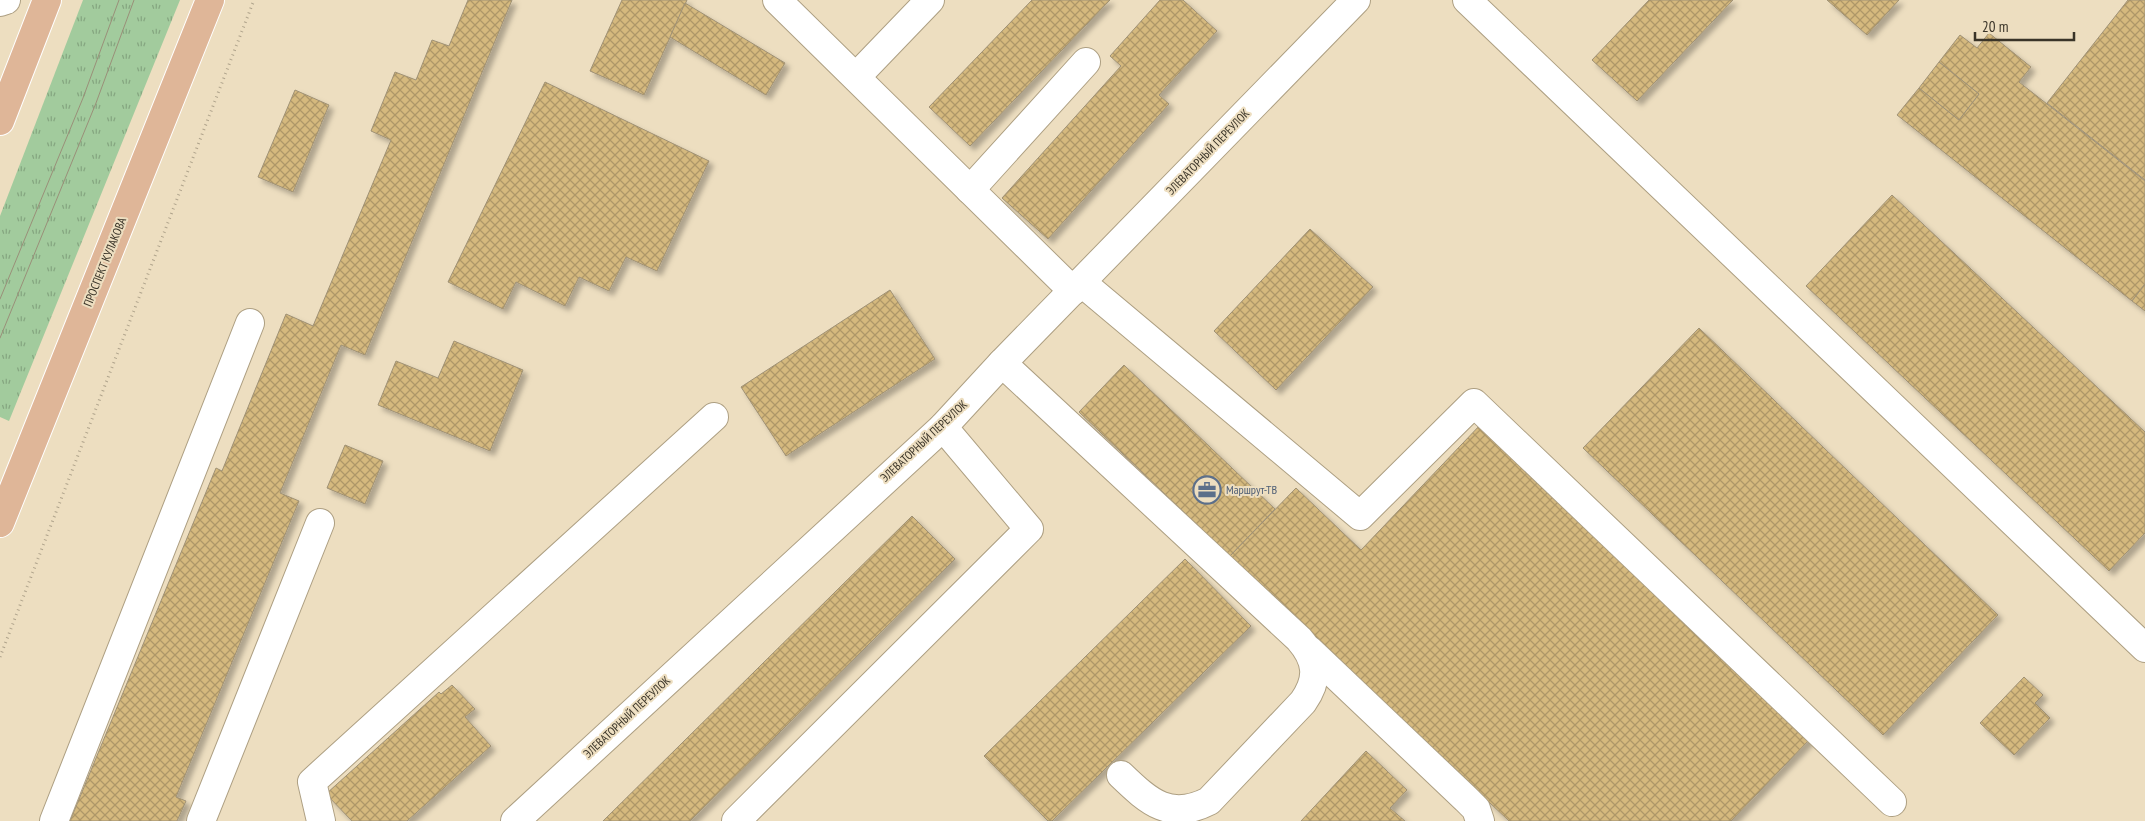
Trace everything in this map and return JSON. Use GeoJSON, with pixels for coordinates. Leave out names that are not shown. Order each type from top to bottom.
{"type":"FeatureCollection","features":[{"type":"Feature","properties":{"kind":"main road"},"geometry":{"type":"LineString","coordinates":[[0,121],[47,0]]}},
{"type":"Feature","properties":{"kind":"main road","name":"ПРОСПЕКТ КУЛАКОВА"},"geometry":{"type":"LineString","coordinates":[[0,524],[210,0]]}},
{"type":"Feature","properties":{"kind":"street"},"geometry":{"type":"LineString","coordinates":[[0,2],[6,0]]}},
{"type":"Feature","properties":{"kind":"street"},"geometry":{"type":"LineString","coordinates":[[777,0],[970,190],[1077,286],[1360,516],[1474,403],[1892,802]]}},
{"type":"Feature","properties":{"kind":"street"},"geometry":{"type":"LineString","coordinates":[[856,77],[930,0]]}},
{"type":"Feature","properties":{"kind":"street","name":"ЭЛЕВАТОРНЫЙ ПЕРЕУЛОК"},"geometry":{"type":"LineString","coordinates":[[515,821],[943,427],[1002,363],[1356,0]]}},
{"type":"Feature","properties":{"kind":"street"},"geometry":{"type":"LineString","coordinates":[[1467,0],[2145,648]]}},
{"type":"Feature","properties":{"kind":"street"},"geometry":{"type":"LineString","coordinates":[[970,190],[1086,62]]}},
{"type":"Feature","properties":{"kind":"street"},"geometry":{"type":"LineString","coordinates":[[54,821],[250,323]]}},
{"type":"Feature","properties":{"kind":"street"},"geometry":{"type":"LineString","coordinates":[[1002,363],[1466,799],[1476,810],[1480,821]]}},
{"type":"Feature","properties":{"kind":"street"},"geometry":{"type":"LineString","coordinates":[[321,821],[312,782],[714,417]]}},
{"type":"Feature","properties":{"kind":"street"},"geometry":{"type":"LineString","coordinates":[[736,821],[1028,530],[943,427]]}},
{"type":"Feature","properties":{"kind":"street"},"geometry":{"type":"LineString","coordinates":[[200,821],[320,523]]}},
{"type":"Feature","properties":{"kind":"street"},"geometry":{"type":"LineString","coordinates":[[1121,775],[1156,808],[1170,813],[1198,810],[1209,801],[1303,702],[1311,691],[1315,677],[1314,663],[1309,650]]}},
{"type":"Feature","properties":{"kind":"street"},"geometry":{"type":"LineString","coordinates":[[1303,702],[1315,694],[1328,690],[1342,690],[1355,695],[1364,702]]}},
{"type":"Feature","properties":{"kind":"path"},"geometry":{"type":"LineString","coordinates":[[0,657],[254,0]]}},
{"type":"Feature","properties":{"kind":"green space"},"geometry":{"type":"Polygon","coordinates":[[[83,0],[180,0],[9,421],[0,417],[0,216],[83,0]]]}},
{"type":"Feature","properties":{"kind":"building"},"geometry":{"type":"Polygon","coordinates":[[[468,0],[512,0],[365,355],[341,345],[280,493],[299,501],[176,797],[186,801],[177,821],[70,821],[216,468],[222,471],[286,314],[313,326],[391,140],[371,131],[395,72],[416,80],[432,40],[449,46],[468,0]]]}},
{"type":"Feature","properties":{"kind":"building"},"geometry":{"type":"Polygon","coordinates":[[[622,0],[687,0],[644,95],[590,71],[622,0]]]}},
{"type":"Feature","properties":{"kind":"building"},"geometry":{"type":"Polygon","coordinates":[[[1032,0],[1110,0],[970,146],[929,107],[1032,0]]]}},
{"type":"Feature","properties":{"kind":"building"},"geometry":{"type":"Polygon","coordinates":[[[1160,0],[1183,0],[1217,31],[1159,95],[1169,104],[1048,239],[1002,198],[1121,66],[1110,56],[1160,0]]]}},
{"type":"Feature","properties":{"kind":"building"},"geometry":{"type":"Polygon","coordinates":[[[1649,0],[1733,0],[1637,101],[1592,60],[1649,0]]]}},
{"type":"Feature","properties":{"kind":"building"},"geometry":{"type":"Polygon","coordinates":[[[1827,0],[1899,0],[1867,35],[1827,0]]]}},
{"type":"Feature","properties":{"kind":"building"},"geometry":{"type":"Polygon","coordinates":[[[2128,0],[2145,0],[2145,180],[2047,103],[2128,0]]]}},
{"type":"Feature","properties":{"kind":"building"},"geometry":{"type":"Polygon","coordinates":[[[685,3],[785,63],[766,95],[670,37],[685,3]]]}},
{"type":"Feature","properties":{"kind":"building"},"geometry":{"type":"Polygon","coordinates":[[[1989,33],[2031,67],[2019,82],[2145,181],[2145,284],[2132,301],[1897,115],[1919,88],[1959,120],[1979,94],[1939,62],[1960,35],[1977,48],[1989,33]]]}},
{"type":"Feature","properties":{"kind":"building"},"geometry":{"type":"Polygon","coordinates":[[[1939,62],[1979,94],[1959,120],[1919,88],[1939,62]]]}},
{"type":"Feature","properties":{"kind":"building"},"geometry":{"type":"Polygon","coordinates":[[[545,82],[709,161],[657,271],[626,257],[609,291],[579,277],[565,306],[516,282],[503,309],[448,282],[545,82]]]}},
{"type":"Feature","properties":{"kind":"building"},"geometry":{"type":"Polygon","coordinates":[[[295,90],[329,105],[293,192],[258,177],[295,90]]]}},
{"type":"Feature","properties":{"kind":"building"},"geometry":{"type":"Polygon","coordinates":[[[1892,195],[2145,432],[2145,533],[2109,571],[1806,286],[1892,195]]]}},
{"type":"Feature","properties":{"kind":"building"},"geometry":{"type":"Polygon","coordinates":[[[1310,229],[1373,287],[1276,390],[1214,331],[1310,229]]]}},
{"type":"Feature","properties":{"kind":"building"},"geometry":{"type":"Polygon","coordinates":[[[2145,284],[2145,311],[2132,301],[2145,284]]]}},
{"type":"Feature","properties":{"kind":"building"},"geometry":{"type":"Polygon","coordinates":[[[890,290],[935,359],[786,456],[741,387],[890,290]]]}},
{"type":"Feature","properties":{"kind":"building"},"geometry":{"type":"Polygon","coordinates":[[[1699,328],[1998,615],[1883,735],[1583,448],[1699,328]]]}},
{"type":"Feature","properties":{"kind":"building"},"geometry":{"type":"Polygon","coordinates":[[[454,341],[523,370],[490,451],[378,405],[396,361],[438,378],[454,341]]]}},
{"type":"Feature","properties":{"kind":"building"},"geometry":{"type":"Polygon","coordinates":[[[1124,365],[1275,509],[1230,556],[1079,412],[1124,365]]]}},
{"type":"Feature","properties":{"kind":"building"},"geometry":{"type":"Polygon","coordinates":[[[1482,423],[1812,737],[1731,821],[1509,821],[1230,556],[1296,488],[1361,550],[1482,423]]]}},
{"type":"Feature","properties":{"kind":"building"},"geometry":{"type":"Polygon","coordinates":[[[345,445],[383,461],[365,504],[327,488],[345,445]]]}},
{"type":"Feature","properties":{"kind":"building"},"geometry":{"type":"Polygon","coordinates":[[[912,516],[955,559],[690,821],[603,821],[912,516]]]}},
{"type":"Feature","properties":{"kind":"building"},"geometry":{"type":"Polygon","coordinates":[[[1185,559],[1251,626],[1052,821],[1048,821],[984,756],[1185,559]]]}},
{"type":"Feature","properties":{"kind":"building"},"geometry":{"type":"Polygon","coordinates":[[[2024,677],[2043,695],[2035,703],[2050,718],[2014,755],[1980,723],[2024,677]]]}},
{"type":"Feature","properties":{"kind":"building"},"geometry":{"type":"Polygon","coordinates":[[[452,685],[475,709],[465,717],[491,746],[407,821],[352,821],[326,794],[439,692],[441,694],[452,685]]]}},
{"type":"Feature","properties":{"kind":"building"},"geometry":{"type":"Polygon","coordinates":[[[1366,751],[1407,790],[1390,808],[1405,821],[1301,821],[1366,751]]]}},
{"type":"Feature","properties":{"kind":"tram line"},"geometry":{"type":"LineString","coordinates":[[0,299],[83,98],[119,0]]}},
{"type":"Feature","properties":{"kind":"tram line"},"geometry":{"type":"LineString","coordinates":[[0,338],[96,103],[134,0]]}},
{"type":"Feature","properties":{"kind":"place","name":"Маршрут-ТВ"},"geometry":{"type":"Point","coordinates":[1207,490]}}]}
